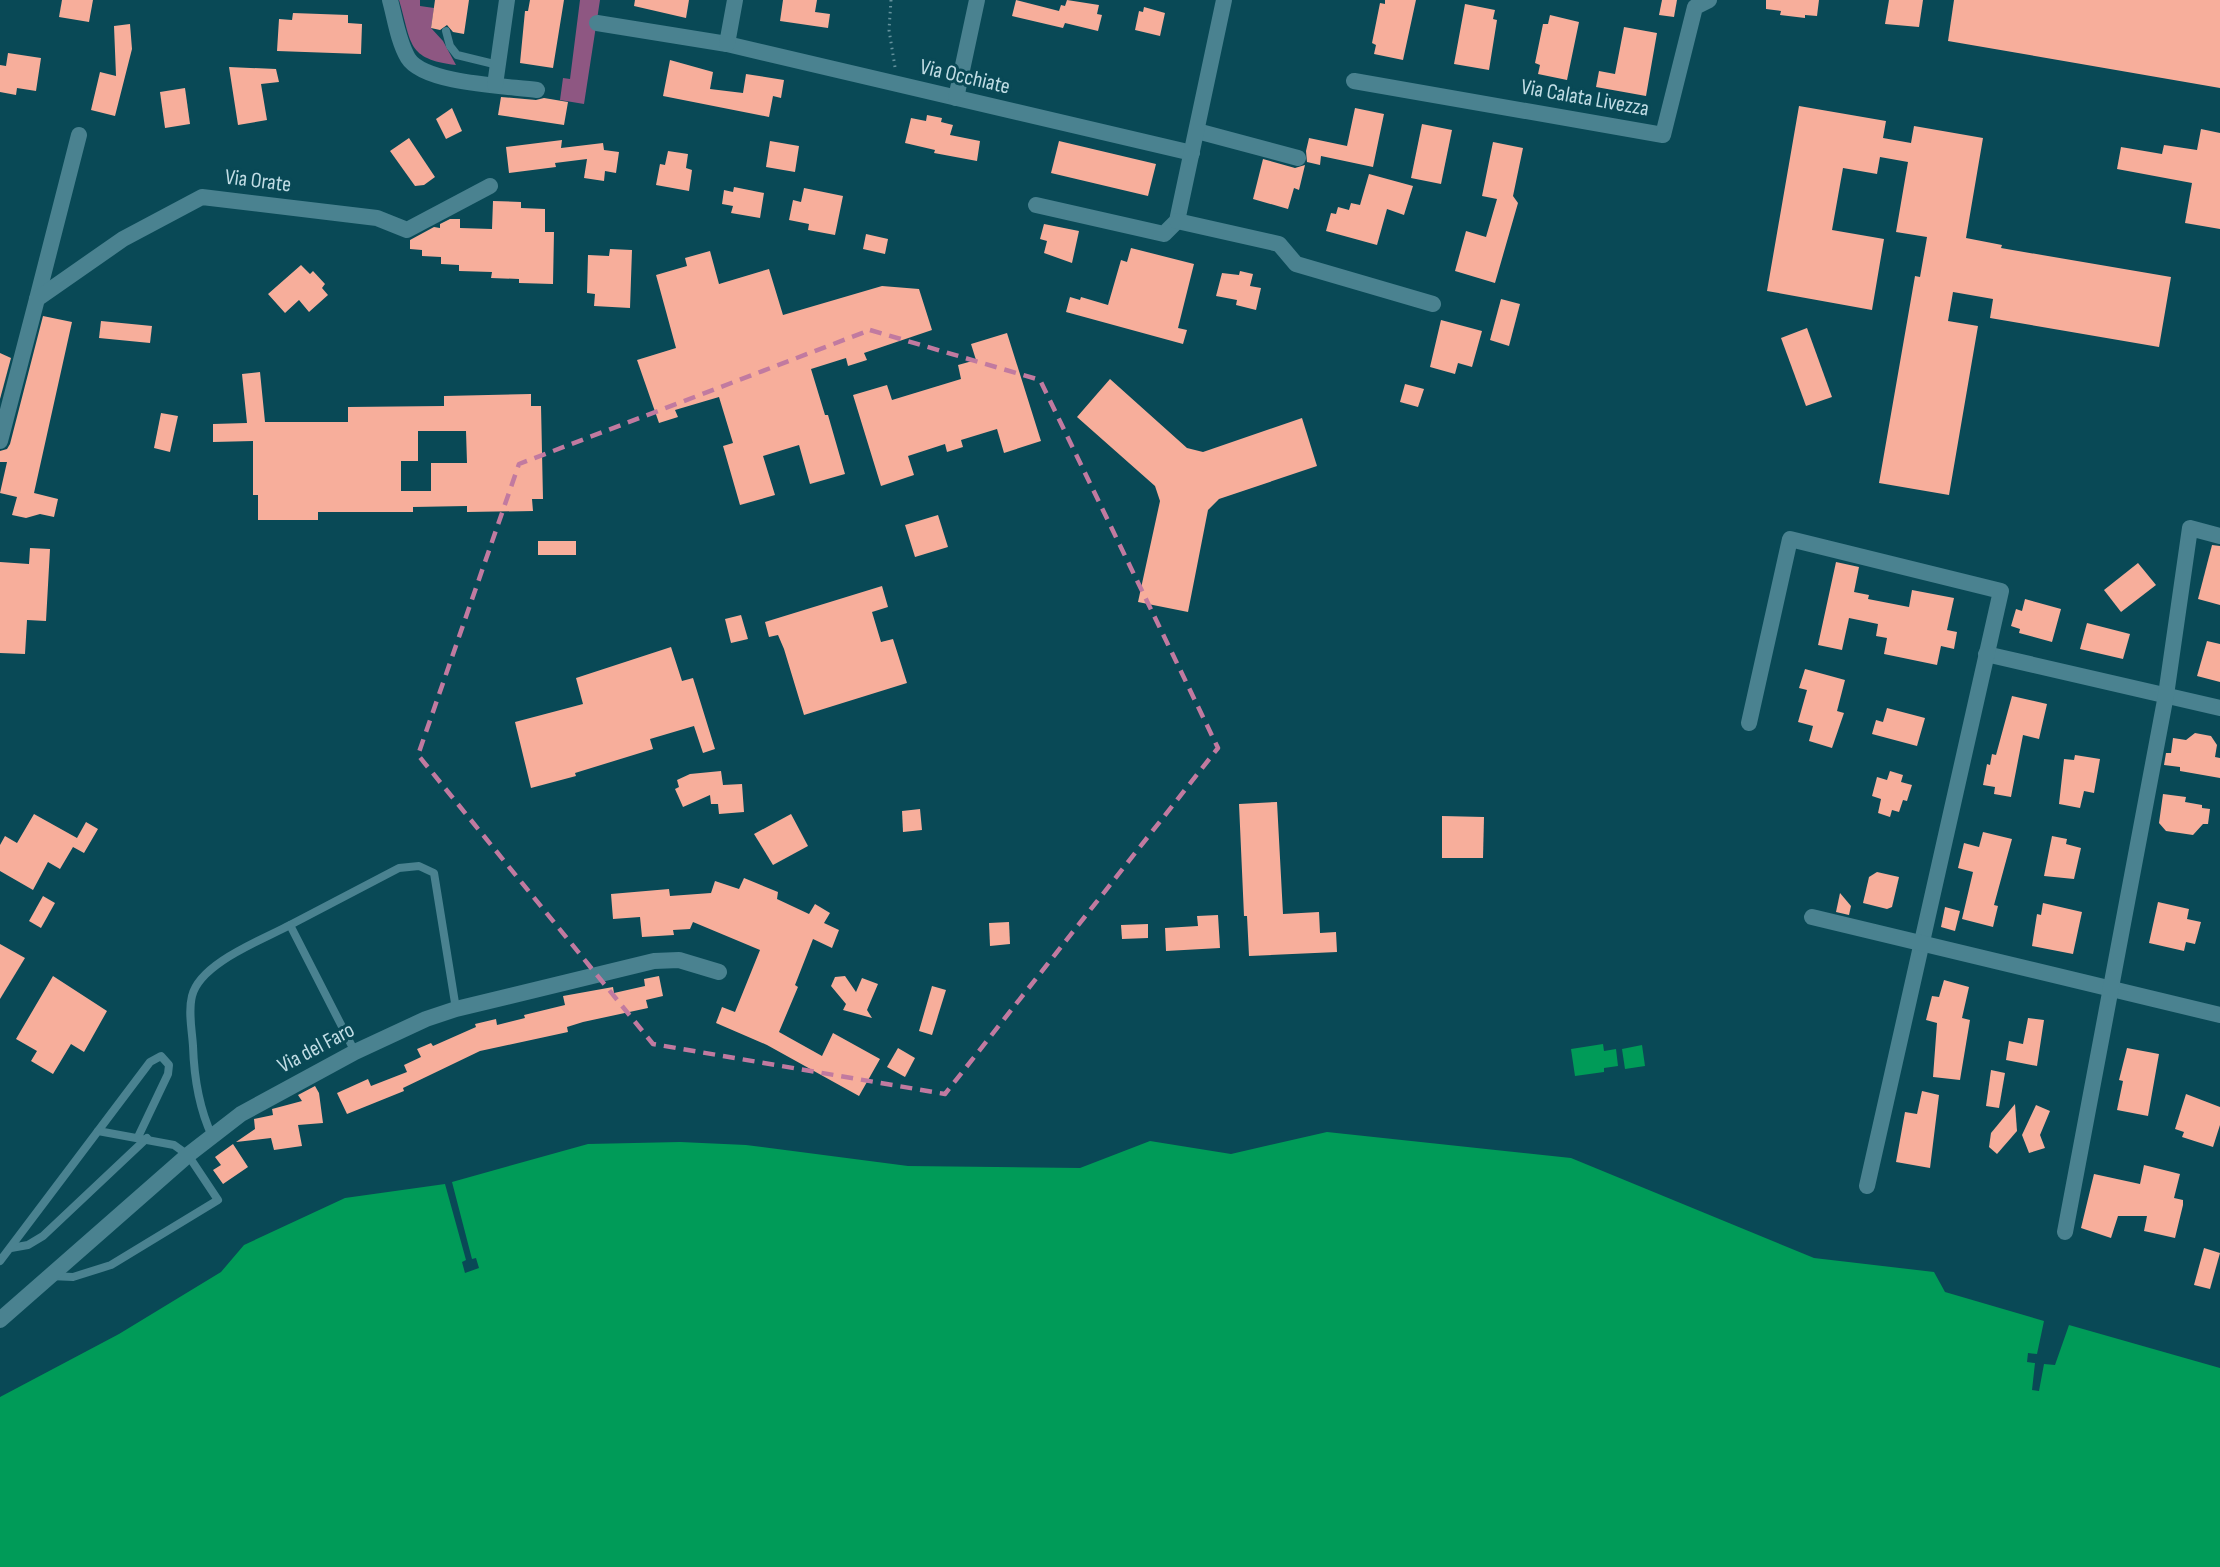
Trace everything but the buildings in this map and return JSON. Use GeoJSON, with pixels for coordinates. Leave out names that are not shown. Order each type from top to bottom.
{"type":"FeatureCollection","features":[{"type":"Feature","properties":{"kind":"street"},"geometry":{"type":"LineString","coordinates":[[390,0],[409,59],[422,70],[447,78],[537,90]]}},
{"type":"Feature","properties":{"kind":"street"},"geometry":{"type":"LineString","coordinates":[[495,85],[507,0]]}},
{"type":"Feature","properties":{"kind":"street"},"geometry":{"type":"LineString","coordinates":[[727,44],[735,0]]}},
{"type":"Feature","properties":{"kind":"street"},"geometry":{"type":"LineString","coordinates":[[956,98],[976,0]]}},
{"type":"Feature","properties":{"kind":"street"},"geometry":{"type":"LineString","coordinates":[[1036,204],[1164,234],[1177,220],[1224,0]]}},
{"type":"Feature","properties":{"kind":"street","name":"Via Calata Livezza"},"geometry":{"type":"LineString","coordinates":[[1354,81],[1663,135],[1695,7],[1709,0]]}},
{"type":"Feature","properties":{"kind":"street","name":"Via Occhiate"},"geometry":{"type":"LineString","coordinates":[[597,23],[727,44],[1192,153]]}},
{"type":"Feature","properties":{"kind":"street"},"geometry":{"type":"LineString","coordinates":[[1197,131],[1298,158]]}},
{"type":"Feature","properties":{"kind":"street"},"geometry":{"type":"LineString","coordinates":[[0,441],[79,135]]}},
{"type":"Feature","properties":{"kind":"street","name":"Via Orate"},"geometry":{"type":"LineString","coordinates":[[37,299],[123,239],[202,197],[376,218],[407,230],[490,186]]}},
{"type":"Feature","properties":{"kind":"street"},"geometry":{"type":"LineString","coordinates":[[1177,220],[1279,244],[1296,264],[1433,304]]}},
{"type":"Feature","properties":{"kind":"street"},"geometry":{"type":"LineString","coordinates":[[2065,1232],[2166,695],[2190,528],[2220,536]]}},
{"type":"Feature","properties":{"kind":"street"},"geometry":{"type":"LineString","coordinates":[[1749,723],[1790,539],[2001,591],[1867,1186]]}},
{"type":"Feature","properties":{"kind":"street"},"geometry":{"type":"LineString","coordinates":[[1986,654],[2220,708]]}},
{"type":"Feature","properties":{"kind":"street"},"geometry":{"type":"LineString","coordinates":[[1812,917],[2112,987],[2220,1015]]}},
{"type":"Feature","properties":{"kind":"street","name":"Via del Faro"},"geometry":{"type":"LineString","coordinates":[[0,1320],[212,1136],[263,1101],[355,1052],[426,1019],[456,1009],[667,959],[719,972]]}},
{"type":"Feature","properties":{"kind":"lane"},"geometry":{"type":"LineString","coordinates":[[446,31],[450,46],[457,55],[498,65]]}},
{"type":"Feature","properties":{"kind":"lane"},"geometry":{"type":"LineString","coordinates":[[212,1136],[197,1089],[193,1052],[192,993],[200,980],[222,960],[399,868],[409,866],[429,868],[437,881],[456,1009]]}},
{"type":"Feature","properties":{"kind":"lane"},"geometry":{"type":"LineString","coordinates":[[290,925],[355,1052]]}},
{"type":"Feature","properties":{"kind":"lane"},"geometry":{"type":"LineString","coordinates":[[0,1262],[150,1062],[161,1056],[169,1065],[168,1074],[143,1138],[43,1236],[28,1245],[11,1248]]}},
{"type":"Feature","properties":{"kind":"lane"},"geometry":{"type":"LineString","coordinates":[[50,1276],[73,1277],[111,1265],[218,1200],[188,1155],[174,1145],[98,1131]]}},
{"type":"Feature","properties":{"kind":"path"},"geometry":{"type":"LineString","coordinates":[[891,0],[889,30],[898,84]]}},
{"type":"Feature","properties":{"kind":"highlighted area"},"geometry":{"type":"Polygon","coordinates":[[[870,330],[1040,380],[1218,748],[945,1094],[653,1044],[418,755],[519,464],[870,330]]]}},
{"type":"Feature","properties":{"kind":"shaded area"},"geometry":{"type":"Polygon","coordinates":[[[399,0],[420,0],[420,6],[434,8],[431,28],[443,41],[456,65],[440,62],[419,53],[410,38],[399,0]]]}},
{"type":"Feature","properties":{"kind":"shaded area"},"geometry":{"type":"Polygon","coordinates":[[[580,0],[600,0],[584,104],[560,100],[563,78],[570,79],[580,0]]]}},
{"type":"Feature","properties":{"kind":"shaded area"},"geometry":{"type":"Polygon","coordinates":[[[1603,1044],[1604,1051],[1616,1049],[1618,1066],[1604,1068],[1604,1072],[1575,1076],[1571,1049],[1603,1044]]]}},
{"type":"Feature","properties":{"kind":"shaded area"},"geometry":{"type":"Polygon","coordinates":[[[1642,1045],[1645,1066],[1625,1069],[1622,1049],[1642,1045]]]}},
{"type":"Feature","properties":{"kind":"shaded area"},"geometry":{"type":"Polygon","coordinates":[[[1327,1132],[1571,1158],[1814,1258],[1934,1272],[1945,1292],[2044,1321],[2037,1354],[2028,1353],[2027,1362],[2035,1363],[2032,1390],[2039,1391],[2044,1364],[2055,1365],[2069,1325],[2220,1368],[2220,1567],[0,1567],[0,1397],[119,1334],[221,1272],[244,1245],[345,1198],[445,1184],[466,1260],[462,1262],[465,1273],[479,1268],[476,1258],[472,1259],[452,1182],[588,1144],[680,1142],[746,1145],[908,1166],[1080,1168],[1150,1141],[1231,1154],[1327,1132]]]}}]}
